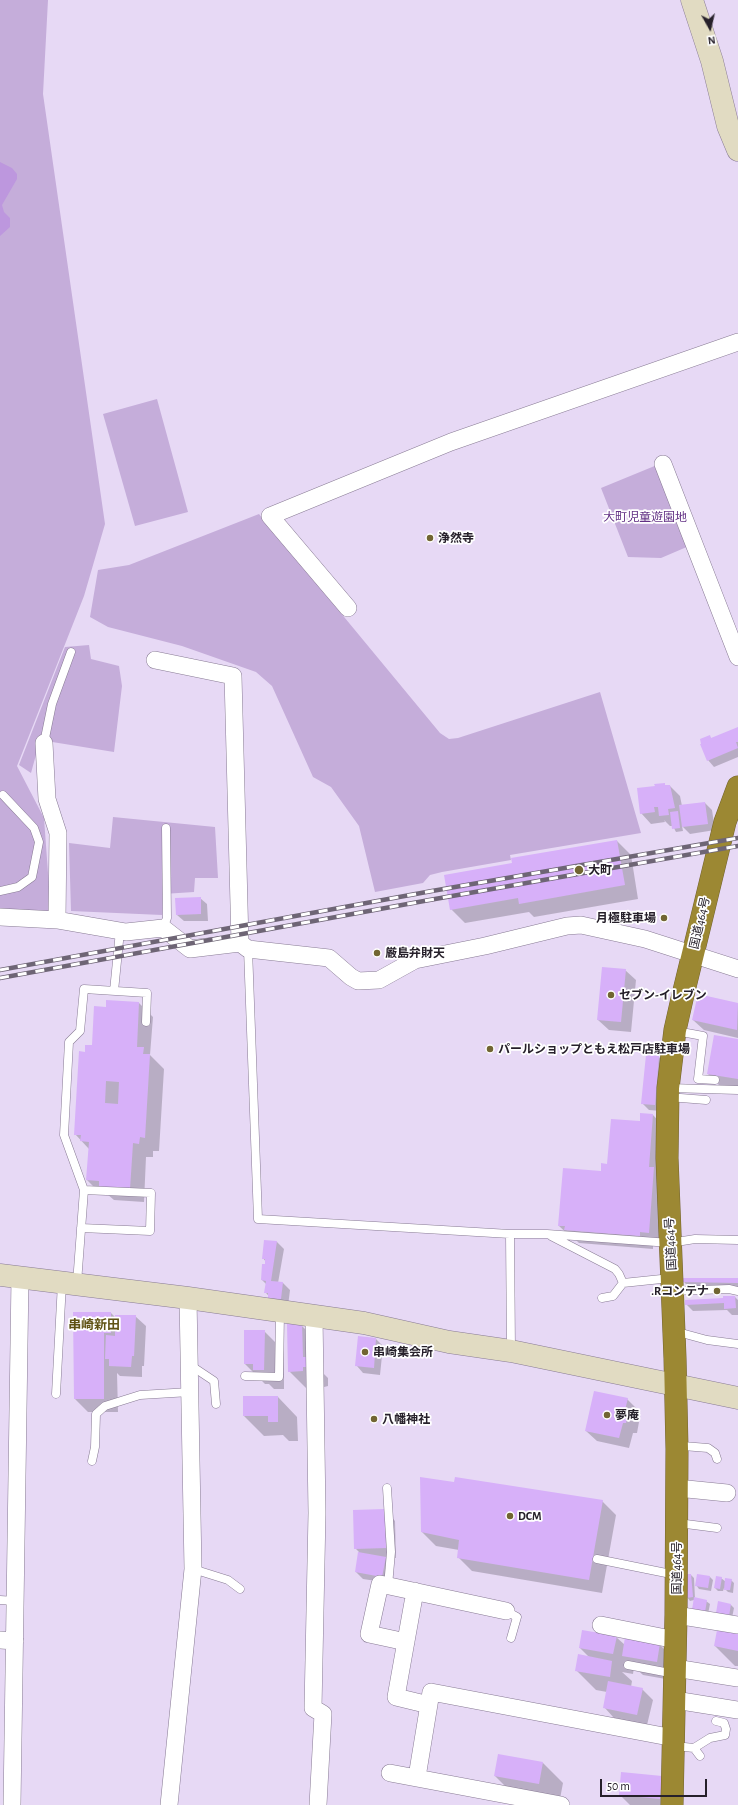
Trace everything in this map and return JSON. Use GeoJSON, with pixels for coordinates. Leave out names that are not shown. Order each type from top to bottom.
{"type":"FeatureCollection","features":[{"type":"Feature","properties":{"kind":"highway","name":"国道464号"},"geometry":{"type":"LineString","coordinates":[[672,1805],[681,1744],[675,1700],[677,1449],[667,1158],[668,1093],[675,1030],[692,955],[725,822],[738,787]]}},
{"type":"Feature","properties":{"kind":"street"},"geometry":{"type":"LineString","coordinates":[[692,0],[712,61],[728,126],[738,150]]}},
{"type":"Feature","properties":{"kind":"street"},"geometry":{"type":"LineString","coordinates":[[348,608],[270,516],[451,442],[738,342]]}},
{"type":"Feature","properties":{"kind":"street"},"geometry":{"type":"LineString","coordinates":[[663,464],[738,657]]}},
{"type":"Feature","properties":{"kind":"street"},"geometry":{"type":"LineString","coordinates":[[155,660],[233,676],[244,946]]}},
{"type":"Feature","properties":{"kind":"street"},"geometry":{"type":"LineString","coordinates":[[44,742],[47,799],[58,833],[57,920]]}},
{"type":"Feature","properties":{"kind":"street"},"geometry":{"type":"LineString","coordinates":[[0,917],[57,920],[126,932],[163,928],[190,949],[244,946],[329,958],[350,977],[358,981],[368,982],[379,980],[415,960],[485,946],[567,926],[581,925],[644,939],[738,969]]}},
{"type":"Feature","properties":{"kind":"street"},"geometry":{"type":"LineString","coordinates":[[10,1803],[7,1707],[8,1601],[18,1496],[10,1276],[188,1298],[381,1326],[449,1342],[511,1351],[738,1398]]}},
{"type":"Feature","properties":{"kind":"street"},"geometry":{"type":"LineString","coordinates":[[169,1805],[193,1569],[188,1298]]}},
{"type":"Feature","properties":{"kind":"street"},"geometry":{"type":"LineString","coordinates":[[314,1316],[317,1513],[313,1708],[323,1714],[318,1805]]}},
{"type":"Feature","properties":{"kind":"street"},"geometry":{"type":"LineString","coordinates":[[677,1488],[727,1493]]}},
{"type":"Feature","properties":{"kind":"street"},"geometry":{"type":"LineString","coordinates":[[406,1642],[369,1634],[380,1584],[506,1611]]}},
{"type":"Feature","properties":{"kind":"street"},"geometry":{"type":"LineString","coordinates":[[415,1591],[396,1697],[429,1705]]}},
{"type":"Feature","properties":{"kind":"street"},"geometry":{"type":"LineString","coordinates":[[676,1615],[738,1624]]}},
{"type":"Feature","properties":{"kind":"street"},"geometry":{"type":"LineString","coordinates":[[601,1625],[676,1640]]}},
{"type":"Feature","properties":{"kind":"street"},"geometry":{"type":"LineString","coordinates":[[675,1671],[738,1678]]}},
{"type":"Feature","properties":{"kind":"street"},"geometry":{"type":"LineString","coordinates":[[417,1777],[432,1692],[681,1744]]}},
{"type":"Feature","properties":{"kind":"street"},"geometry":{"type":"LineString","coordinates":[[675,1700],[738,1710]]}},
{"type":"Feature","properties":{"kind":"street"},"geometry":{"type":"LineString","coordinates":[[390,1773],[561,1805]]}},
{"type":"Feature","properties":{"kind":"lane"},"geometry":{"type":"LineString","coordinates":[[44,742],[52,704],[71,652]]}},
{"type":"Feature","properties":{"kind":"lane"},"geometry":{"type":"LineString","coordinates":[[0,891],[18,887],[32,877],[39,842],[34,828],[3,795]]}},
{"type":"Feature","properties":{"kind":"lane"},"geometry":{"type":"LineString","coordinates":[[163,928],[167,918],[166,828]]}},
{"type":"Feature","properties":{"kind":"lane"},"geometry":{"type":"LineString","coordinates":[[114,991],[120,931]]}},
{"type":"Feature","properties":{"kind":"lane"},"geometry":{"type":"LineString","coordinates":[[244,946],[258,1219],[510,1234],[547,1234],[670,1243],[695,1239],[738,1240]]}},
{"type":"Feature","properties":{"kind":"lane"},"geometry":{"type":"LineString","coordinates":[[56,1394],[69,1283],[81,1228],[84,1190],[64,1134],[69,1042],[80,1031],[84,988],[148,993],[146,1022]]}},
{"type":"Feature","properties":{"kind":"lane"},"geometry":{"type":"LineString","coordinates":[[675,1030],[703,1036],[698,1079],[715,1080]]}},
{"type":"Feature","properties":{"kind":"lane"},"geometry":{"type":"LineString","coordinates":[[668,1093],[738,1090]]}},
{"type":"Feature","properties":{"kind":"lane"},"geometry":{"type":"LineString","coordinates":[[668,1093],[706,1100]]}},
{"type":"Feature","properties":{"kind":"lane"},"geometry":{"type":"LineString","coordinates":[[81,1228],[150,1231],[151,1193],[84,1190]]}},
{"type":"Feature","properties":{"kind":"lane"},"geometry":{"type":"LineString","coordinates":[[510,1234],[511,1351]]}},
{"type":"Feature","properties":{"kind":"lane"},"geometry":{"type":"LineString","coordinates":[[547,1234],[615,1269],[623,1283]]}},
{"type":"Feature","properties":{"kind":"lane"},"geometry":{"type":"LineString","coordinates":[[623,1283],[672,1284],[738,1291]]}},
{"type":"Feature","properties":{"kind":"lane"},"geometry":{"type":"LineString","coordinates":[[602,1298],[613,1296],[623,1283]]}},
{"type":"Feature","properties":{"kind":"lane"},"geometry":{"type":"LineString","coordinates":[[245,1376],[279,1377],[280,1311]]}},
{"type":"Feature","properties":{"kind":"lane"},"geometry":{"type":"LineString","coordinates":[[674,1333],[685,1334],[707,1340],[738,1344]]}},
{"type":"Feature","properties":{"kind":"lane"},"geometry":{"type":"LineString","coordinates":[[190,1366],[214,1381],[216,1404]]}},
{"type":"Feature","properties":{"kind":"lane"},"geometry":{"type":"LineString","coordinates":[[92,1461],[95,1447],[96,1414],[105,1406],[140,1395],[190,1392]]}},
{"type":"Feature","properties":{"kind":"lane"},"geometry":{"type":"LineString","coordinates":[[677,1449],[683,1446],[708,1448],[715,1453],[717,1459]]}},
{"type":"Feature","properties":{"kind":"lane"},"geometry":{"type":"LineString","coordinates":[[387,1488],[391,1552],[388,1586]]}},
{"type":"Feature","properties":{"kind":"lane"},"geometry":{"type":"LineString","coordinates":[[677,1523],[717,1528]]}},
{"type":"Feature","properties":{"kind":"lane"},"geometry":{"type":"LineString","coordinates":[[597,1559],[677,1575]]}},
{"type":"Feature","properties":{"kind":"lane"},"geometry":{"type":"LineString","coordinates":[[193,1569],[228,1580],[240,1589]]}},
{"type":"Feature","properties":{"kind":"lane"},"geometry":{"type":"LineString","coordinates":[[506,1611],[517,1618],[511,1638]]}},
{"type":"Feature","properties":{"kind":"lane"},"geometry":{"type":"LineString","coordinates":[[628,1665],[675,1671]]}},
{"type":"Feature","properties":{"kind":"lane"},"geometry":{"type":"LineString","coordinates":[[681,1744],[725,1735],[726,1729],[724,1723],[716,1720]]}},
{"type":"Feature","properties":{"kind":"lane"},"geometry":{"type":"LineString","coordinates":[[681,1744],[700,1756]]}},
{"type":"Feature","properties":{"kind":"green space"},"geometry":{"type":"Polygon","coordinates":[[[0,0],[48,0],[43,94],[105,524],[84,596],[17,766],[44,818],[51,914],[0,910],[0,0]]]}},
{"type":"Feature","properties":{"kind":"green space"},"geometry":{"type":"Polygon","coordinates":[[[157,399],[188,512],[135,526],[103,414],[157,399]]]}},
{"type":"Feature","properties":{"kind":"green space","name":"大町児童遊園地"},"geometry":{"type":"Polygon","coordinates":[[[657,465],[689,546],[661,558],[628,557],[601,488],[657,465]]]}},
{"type":"Feature","properties":{"kind":"green space"},"geometry":{"type":"Polygon","coordinates":[[[259,514],[440,733],[449,739],[458,738],[600,692],[641,833],[510,855],[511,860],[442,872],[430,875],[423,883],[375,892],[359,826],[331,787],[313,777],[272,686],[256,672],[182,646],[108,627],[90,617],[98,570],[129,565],[259,514]]]}},
{"type":"Feature","properties":{"kind":"green space"},"geometry":{"type":"Polygon","coordinates":[[[89,645],[91,659],[119,666],[122,686],[114,752],[40,740],[31,773],[19,765],[65,647],[89,645]]]}},
{"type":"Feature","properties":{"kind":"green space"},"geometry":{"type":"Polygon","coordinates":[[[113,817],[215,827],[218,878],[195,878],[194,892],[163,894],[162,915],[71,911],[69,843],[110,848],[113,817]]]}},
{"type":"Feature","properties":{"kind":"shaded area"},"geometry":{"type":"Polygon","coordinates":[[[0,162],[12,168],[17,174],[17,179],[2,205],[4,212],[10,218],[10,227],[0,236],[0,162]]]}},
{"type":"Feature","properties":{"kind":"building"},"geometry":{"type":"Polygon","coordinates":[[[738,727],[738,742],[736,742],[738,748],[707,761],[700,744],[700,739],[710,735],[711,738],[738,727]]]}},
{"type":"Feature","properties":{"kind":"building"},"geometry":{"type":"Polygon","coordinates":[[[665,783],[665,785],[670,785],[675,808],[668,809],[669,815],[659,816],[658,807],[654,807],[655,812],[640,814],[637,788],[665,783]]]}},
{"type":"Feature","properties":{"kind":"building"},"geometry":{"type":"Polygon","coordinates":[[[705,802],[708,824],[682,827],[679,805],[705,802]]]}},
{"type":"Feature","properties":{"kind":"building"},"geometry":{"type":"Polygon","coordinates":[[[678,811],[680,828],[672,829],[670,812],[678,811]]]}},
{"type":"Feature","properties":{"kind":"building","name":"大町"},"geometry":{"type":"Polygon","coordinates":[[[617,840],[625,885],[519,904],[518,898],[450,910],[444,875],[512,863],[511,858],[617,840]]]}},
{"type":"Feature","properties":{"kind":"building"},"geometry":{"type":"Polygon","coordinates":[[[201,897],[201,914],[176,915],[175,898],[201,897]]]}},
{"type":"Feature","properties":{"kind":"building","name":"セブン-イレブン"},"geometry":{"type":"Polygon","coordinates":[[[602,967],[626,969],[621,1022],[597,1020],[602,967]]]}},
{"type":"Feature","properties":{"kind":"building"},"geometry":{"type":"Polygon","coordinates":[[[698,994],[738,1003],[737,1030],[692,1020],[698,994]]]}},
{"type":"Feature","properties":{"kind":"building"},"geometry":{"type":"Polygon","coordinates":[[[106,1000],[139,1002],[137,1047],[144,1047],[143,1054],[150,1054],[145,1138],[140,1137],[139,1144],[133,1143],[130,1189],[99,1187],[99,1181],[86,1180],[89,1142],[80,1141],[81,1135],[74,1135],[79,1051],[85,1052],[85,1045],[92,1045],[94,1006],[106,1007],[106,1000]],[[106,1081],[105,1103],[118,1104],[119,1082],[106,1081]]]}},
{"type":"Feature","properties":{"kind":"building"},"geometry":{"type":"Polygon","coordinates":[[[714,1035],[738,1039],[738,1079],[707,1074],[714,1035]]]}},
{"type":"Feature","properties":{"kind":"building"},"geometry":{"type":"Polygon","coordinates":[[[646,1055],[659,1056],[655,1105],[641,1104],[646,1055]]]}},
{"type":"Feature","properties":{"kind":"building"},"geometry":{"type":"Polygon","coordinates":[[[640,1113],[653,1114],[649,1167],[654,1167],[649,1233],[640,1232],[640,1236],[564,1230],[565,1226],[558,1226],[563,1168],[601,1171],[601,1163],[607,1164],[611,1119],[640,1121],[640,1113]]]}},
{"type":"Feature","properties":{"kind":"building"},"geometry":{"type":"Polygon","coordinates":[[[264,1240],[277,1241],[271,1281],[283,1282],[281,1299],[268,1298],[268,1293],[264,1293],[266,1281],[261,1280],[262,1264],[265,1264],[265,1259],[262,1259],[264,1240]]]}},
{"type":"Feature","properties":{"kind":"building"},"geometry":{"type":"Polygon","coordinates":[[[683,1278],[738,1278],[738,1283],[683,1282],[683,1278]]]}},
{"type":"Feature","properties":{"kind":"building"},"geometry":{"type":"Polygon","coordinates":[[[723,1296],[735,1296],[736,1308],[724,1309],[724,1303],[685,1305],[685,1300],[723,1298],[723,1296]]]}},
{"type":"Feature","properties":{"kind":"building"},"geometry":{"type":"Polygon","coordinates":[[[73,1312],[111,1312],[111,1333],[104,1333],[104,1399],[74,1399],[73,1312]]]}},
{"type":"Feature","properties":{"kind":"building"},"geometry":{"type":"Polygon","coordinates":[[[115,1315],[136,1315],[134,1356],[132,1356],[131,1367],[109,1366],[109,1359],[105,1359],[106,1335],[115,1336],[115,1315]]]}},
{"type":"Feature","properties":{"kind":"building"},"geometry":{"type":"Polygon","coordinates":[[[287,1324],[302,1324],[303,1357],[309,1357],[309,1367],[303,1367],[303,1371],[288,1372],[287,1324]]]}},
{"type":"Feature","properties":{"kind":"building"},"geometry":{"type":"Polygon","coordinates":[[[244,1330],[265,1330],[264,1370],[253,1370],[253,1364],[244,1364],[244,1330]]]}},
{"type":"Feature","properties":{"kind":"building"},"geometry":{"type":"Polygon","coordinates":[[[358,1336],[376,1338],[374,1368],[355,1366],[358,1336]]]}},
{"type":"Feature","properties":{"kind":"building"},"geometry":{"type":"Polygon","coordinates":[[[594,1391],[628,1398],[625,1410],[629,1410],[626,1423],[623,1423],[619,1438],[585,1431],[594,1391]]]}},
{"type":"Feature","properties":{"kind":"building"},"geometry":{"type":"Polygon","coordinates":[[[243,1396],[278,1396],[278,1422],[268,1422],[268,1416],[243,1416],[243,1396]]]}},
{"type":"Feature","properties":{"kind":"building","name":"DCM"},"geometry":{"type":"Polygon","coordinates":[[[420,1477],[454,1482],[455,1477],[603,1500],[589,1580],[457,1558],[459,1540],[421,1532],[420,1477]]]}},
{"type":"Feature","properties":{"kind":"building"},"geometry":{"type":"Polygon","coordinates":[[[385,1509],[386,1548],[354,1549],[353,1510],[385,1509]]]}},
{"type":"Feature","properties":{"kind":"building"},"geometry":{"type":"Polygon","coordinates":[[[358,1552],[386,1557],[382,1577],[355,1572],[358,1552]]]}},
{"type":"Feature","properties":{"kind":"building"},"geometry":{"type":"Polygon","coordinates":[[[685,1574],[691,1574],[693,1597],[686,1598],[685,1574]]]}},
{"type":"Feature","properties":{"kind":"building"},"geometry":{"type":"Polygon","coordinates":[[[697,1574],[710,1576],[708,1588],[695,1586],[697,1574]]]}},
{"type":"Feature","properties":{"kind":"building"},"geometry":{"type":"Polygon","coordinates":[[[716,1576],[722,1577],[720,1589],[714,1588],[716,1576]]]}},
{"type":"Feature","properties":{"kind":"building"},"geometry":{"type":"Polygon","coordinates":[[[725,1578],[732,1579],[730,1590],[724,1590],[725,1578]]]}},
{"type":"Feature","properties":{"kind":"building"},"geometry":{"type":"Polygon","coordinates":[[[694,1597],[707,1600],[705,1612],[692,1610],[694,1597]]]}},
{"type":"Feature","properties":{"kind":"building"},"geometry":{"type":"Polygon","coordinates":[[[718,1601],[731,1604],[729,1616],[716,1613],[718,1601]]]}},
{"type":"Feature","properties":{"kind":"building"},"geometry":{"type":"Polygon","coordinates":[[[582,1630],[617,1636],[613,1654],[579,1648],[582,1630]]]}},
{"type":"Feature","properties":{"kind":"building"},"geometry":{"type":"Polygon","coordinates":[[[717,1630],[738,1634],[738,1651],[714,1646],[717,1630]]]}},
{"type":"Feature","properties":{"kind":"building"},"geometry":{"type":"Polygon","coordinates":[[[625,1637],[660,1643],[657,1662],[622,1656],[625,1637]]]}},
{"type":"Feature","properties":{"kind":"building"},"geometry":{"type":"Polygon","coordinates":[[[578,1654],[612,1661],[610,1677],[575,1671],[578,1654]]]}},
{"type":"Feature","properties":{"kind":"building"},"geometry":{"type":"Polygon","coordinates":[[[608,1681],[643,1688],[637,1715],[603,1708],[608,1681]]]}},
{"type":"Feature","properties":{"kind":"building"},"geometry":{"type":"Polygon","coordinates":[[[498,1754],[543,1762],[539,1784],[494,1776],[498,1754]]]}},
{"type":"Feature","properties":{"kind":"building"},"geometry":{"type":"Polygon","coordinates":[[[621,1772],[662,1776],[660,1799],[619,1795],[621,1772]]]}},
{"type":"Feature","properties":{"kind":"railway"},"geometry":{"type":"LineString","coordinates":[[0,970],[432,891],[738,838]]}},
{"type":"Feature","properties":{"kind":"railway"},"geometry":{"type":"LineString","coordinates":[[0,978],[738,846]]}},
{"type":"Feature","properties":{"kind":"place","name":"浄然寺"},"geometry":{"type":"Point","coordinates":[430,538]}},
{"type":"Feature","properties":{"kind":"place","name":"大町"},"geometry":{"type":"Point","coordinates":[579,870]}},
{"type":"Feature","properties":{"kind":"place","name":"月極駐車場"},"geometry":{"type":"Point","coordinates":[664,918]}},
{"type":"Feature","properties":{"kind":"place","name":"厳島弁財天"},"geometry":{"type":"Point","coordinates":[377,953]}},
{"type":"Feature","properties":{"kind":"place","name":"セブン-イレブン"},"geometry":{"type":"Point","coordinates":[611,995]}},
{"type":"Feature","properties":{"kind":"place","name":"パールショップともえ松戸店駐車場"},"geometry":{"type":"Point","coordinates":[490,1049]}},
{"type":"Feature","properties":{"kind":"place","name":".Rコンテナ"},"geometry":{"type":"Point","coordinates":[717,1291]}},
{"type":"Feature","properties":{"kind":"place","name":"串崎集会所"},"geometry":{"type":"Point","coordinates":[365,1352]}},
{"type":"Feature","properties":{"kind":"place","name":"夢庵"},"geometry":{"type":"Point","coordinates":[607,1415]}},
{"type":"Feature","properties":{"kind":"place","name":"八幡神社"},"geometry":{"type":"Point","coordinates":[374,1419]}},
{"type":"Feature","properties":{"kind":"place","name":"DCM"},"geometry":{"type":"Point","coordinates":[510,1516]}},
{"type":"Feature","properties":{"kind":"district","name":"串崎新田"},"geometry":{"type":"Point","coordinates":[94,1325]}}]}
